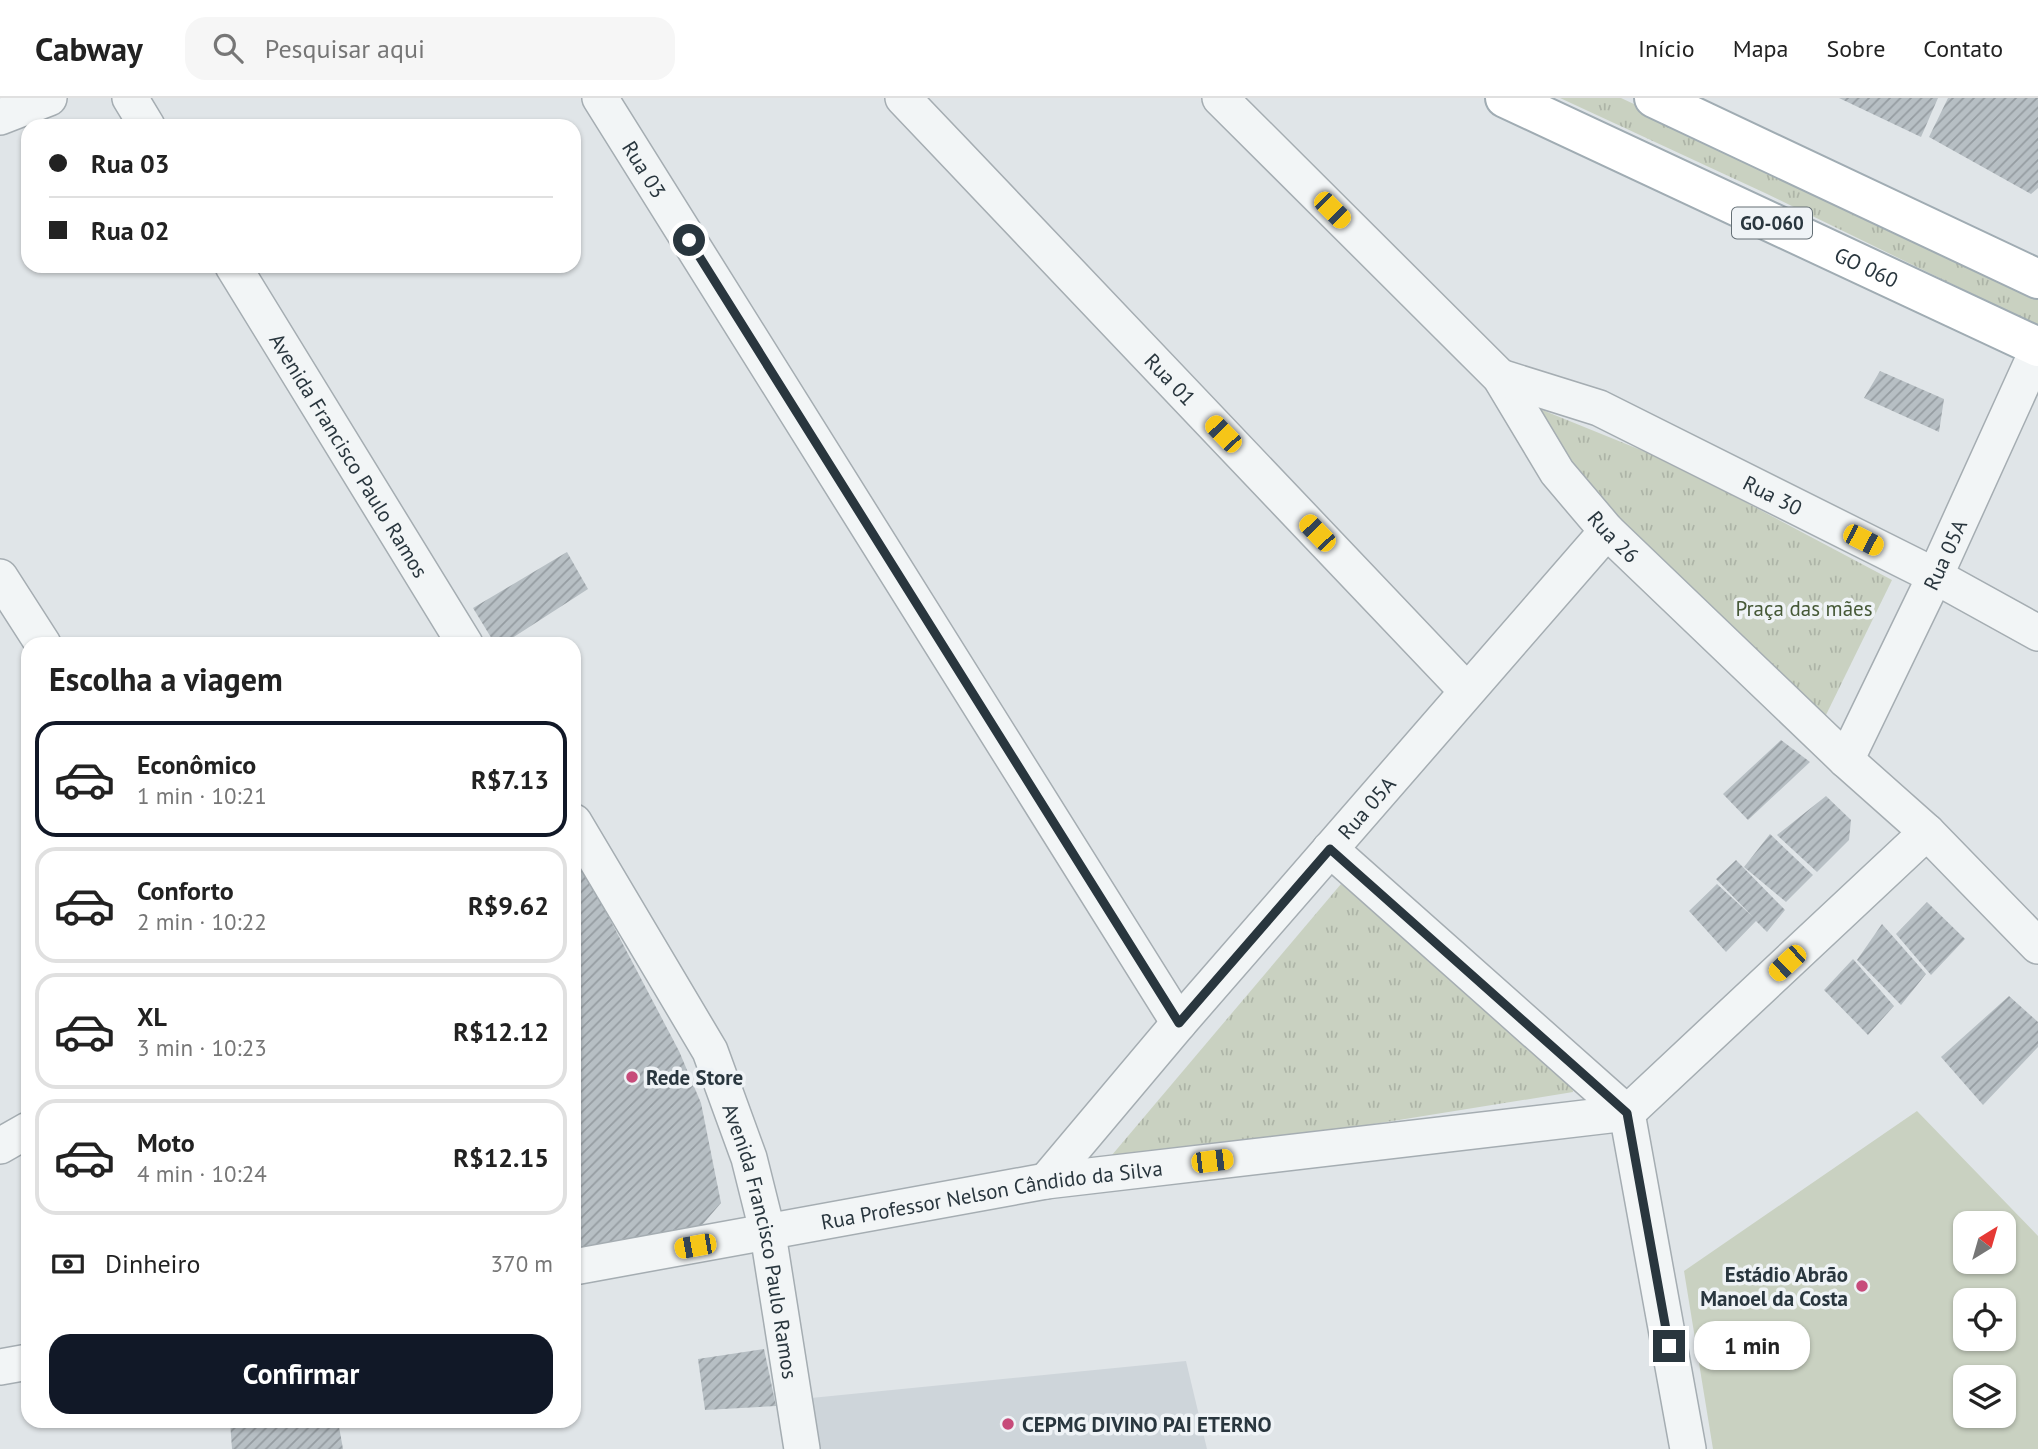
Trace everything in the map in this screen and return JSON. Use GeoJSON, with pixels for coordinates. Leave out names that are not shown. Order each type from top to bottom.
{"type":"FeatureCollection","features":[{"type":"Feature","properties":{"kind":"main road","name":"GO 060"},"geometry":{"type":"LineString","coordinates":[[1506,98],[2035,366]]}},
{"type":"Feature","properties":{"kind":"main road"},"geometry":{"type":"LineString","coordinates":[[1654,98],[2038,279]]}},
{"type":"Feature","properties":{"kind":"street"},"geometry":{"type":"LineString","coordinates":[[0,117],[50,98]]}},
{"type":"Feature","properties":{"kind":"street"},"geometry":{"type":"LineString","coordinates":[[130,98],[143,119]]}},
{"type":"Feature","properties":{"kind":"street","name":"Rua 03"},"geometry":{"type":"LineString","coordinates":[[600,98],[1179,1023]]}},
{"type":"Feature","properties":{"kind":"street","name":"Rua 01"},"geometry":{"type":"LineString","coordinates":[[903,98],[1467,691]]}},
{"type":"Feature","properties":{"kind":"street","name":"Rua 26"},"geometry":{"type":"LineString","coordinates":[[1220,98],[1500,377],[1557,472],[1607,531],[1846,760],[1927,832],[2038,946]]}},
{"type":"Feature","properties":{"kind":"street","name":"Avenida Francisco Paulo Ramos"},"geometry":{"type":"LineString","coordinates":[[237,273],[461,637]]}},
{"type":"Feature","properties":{"kind":"street","name":"Rua 05A"},"geometry":{"type":"LineString","coordinates":[[1846,760],[2035,366]]}},
{"type":"Feature","properties":{"kind":"street","name":"Rua 30"},"geometry":{"type":"LineString","coordinates":[[1500,377],[1599,408],[1936,576],[2038,633]]}},
{"type":"Feature","properties":{"kind":"street","name":"Rua 05A"},"geometry":{"type":"LineString","coordinates":[[1046,1181],[1179,1023],[1607,531]]}},
{"type":"Feature","properties":{"kind":"street"},"geometry":{"type":"LineString","coordinates":[[0,577],[39,637]]}},
{"type":"Feature","properties":{"kind":"street"},"geometry":{"type":"LineString","coordinates":[[1627,1113],[1927,832]]}},
{"type":"Feature","properties":{"kind":"street","name":"Avenida Francisco Paulo Ramos"},"geometry":{"type":"LineString","coordinates":[[581,834],[710,1051],[749,1158],[768,1234],[802,1449]]}},
{"type":"Feature","properties":{"kind":"street"},"geometry":{"type":"LineString","coordinates":[[1330,849],[1627,1113],[1688,1449]]}},
{"type":"Feature","properties":{"kind":"street","name":"Rua Professor Nelson Cândido da Silva"},"geometry":{"type":"LineString","coordinates":[[581,1266],[768,1234],[1046,1181],[1627,1113]]}},
{"type":"Feature","properties":{"kind":"street"},"geometry":{"type":"LineString","coordinates":[[0,1146],[21,1134]]}},
{"type":"Feature","properties":{"kind":"street"},"geometry":{"type":"LineString","coordinates":[[0,1367],[21,1363]]}},
{"type":"Feature","properties":{"kind":"shaded area","name":"CEPMG DIVINO PAI ETERNO"},"geometry":{"type":"Polygon","coordinates":[[[1186,1361],[1207,1449],[820,1449],[811,1398],[1186,1361]]]}},
{"type":"Feature","properties":{"kind":"green space"},"geometry":{"type":"Polygon","coordinates":[[[1560,98],[1621,98],[2038,293],[2038,326],[1765,193],[1560,98]]]}},
{"type":"Feature","properties":{"kind":"green space","name":"Praça das mães"},"geometry":{"type":"Polygon","coordinates":[[[1530,405],[1668,461],[1892,580],[1824,719],[1604,509],[1530,405]]]}},
{"type":"Feature","properties":{"kind":"green space"},"geometry":{"type":"Polygon","coordinates":[[[1341,884],[1571,1074],[1573,1092],[1101,1168],[1341,884]]]}},
{"type":"Feature","properties":{"kind":"green space","name":"Estádio Abrão Manoel da Costa"},"geometry":{"type":"Polygon","coordinates":[[[1917,1111],[2014,1211],[1953,1211],[1953,1274],[2016,1274],[2016,1213],[2038,1236],[2038,1449],[1713,1449],[1684,1271],[1917,1111]]]}},
{"type":"Feature","properties":{"kind":"building"},"geometry":{"type":"Polygon","coordinates":[[[1839,98],[1938,98],[1921,137],[1839,98]]]}},
{"type":"Feature","properties":{"kind":"building"},"geometry":{"type":"Polygon","coordinates":[[[1948,98],[2038,98],[2038,188],[2031,194],[1929,137],[1948,98]]]}},
{"type":"Feature","properties":{"kind":"building"},"geometry":{"type":"Polygon","coordinates":[[[1880,371],[1944,399],[1939,432],[1864,398],[1880,371]]]}},
{"type":"Feature","properties":{"kind":"building"},"geometry":{"type":"Polygon","coordinates":[[[567,552],[588,589],[514,637],[491,637],[473,608],[567,552]]]}},
{"type":"Feature","properties":{"kind":"building"},"geometry":{"type":"Polygon","coordinates":[[[1781,740],[1810,762],[1748,820],[1723,794],[1781,740]]]}},
{"type":"Feature","properties":{"kind":"building"},"geometry":{"type":"Polygon","coordinates":[[[1826,796],[1851,820],[1849,840],[1817,872],[1777,835],[1826,796]]]}},
{"type":"Feature","properties":{"kind":"building"},"geometry":{"type":"Polygon","coordinates":[[[1770,834],[1813,875],[1786,902],[1744,867],[1770,834]]]}},
{"type":"Feature","properties":{"kind":"building"},"geometry":{"type":"Polygon","coordinates":[[[1736,860],[1785,910],[1767,932],[1756,921],[1726,952],[1689,911],[1717,884],[1753,917],[1716,879],[1736,860]]]}},
{"type":"Feature","properties":{"kind":"building","name":"Rede Store"},"geometry":{"type":"Polygon","coordinates":[[[581,868],[679,1051],[701,1103],[721,1203],[696,1232],[581,1250],[581,868]]]}},
{"type":"Feature","properties":{"kind":"building"},"geometry":{"type":"Polygon","coordinates":[[[1927,902],[1965,939],[1931,975],[1896,934],[1927,902]]]}},
{"type":"Feature","properties":{"kind":"building"},"geometry":{"type":"Polygon","coordinates":[[[1882,924],[1926,974],[1901,1005],[1857,960],[1882,924]]]}},
{"type":"Feature","properties":{"kind":"building"},"geometry":{"type":"Polygon","coordinates":[[[1853,959],[1894,1006],[1868,1035],[1824,990],[1853,959]]]}},
{"type":"Feature","properties":{"kind":"building"},"geometry":{"type":"Polygon","coordinates":[[[2009,996],[2038,1022],[2038,1047],[1983,1105],[1941,1057],[2009,996]]]}},
{"type":"Feature","properties":{"kind":"building"},"geometry":{"type":"Polygon","coordinates":[[[764,1349],[776,1406],[705,1410],[698,1359],[764,1349]]]}},
{"type":"Feature","properties":{"kind":"building"},"geometry":{"type":"Polygon","coordinates":[[[230,1428],[339,1428],[343,1449],[232,1449],[230,1428]]]}},
{"type":"Feature","properties":{"kind":"place","name":"Rede Store"},"geometry":{"type":"Point","coordinates":[632,1077]}},
{"type":"Feature","properties":{"kind":"place","name":"Estádio Abrão Manoel da Costa"},"geometry":{"type":"Point","coordinates":[1862,1286]}},
{"type":"Feature","properties":{"kind":"place","name":"CEPMG DIVINO PAI ETERNO"},"geometry":{"type":"Point","coordinates":[1008,1424]}},
{"type":"Feature","properties":{"kind":"route"},"geometry":{"type":"LineString","coordinates":[[689,240],[1179,1023],[1330,849],[1627,1113],[1669,1346]]}}]}
